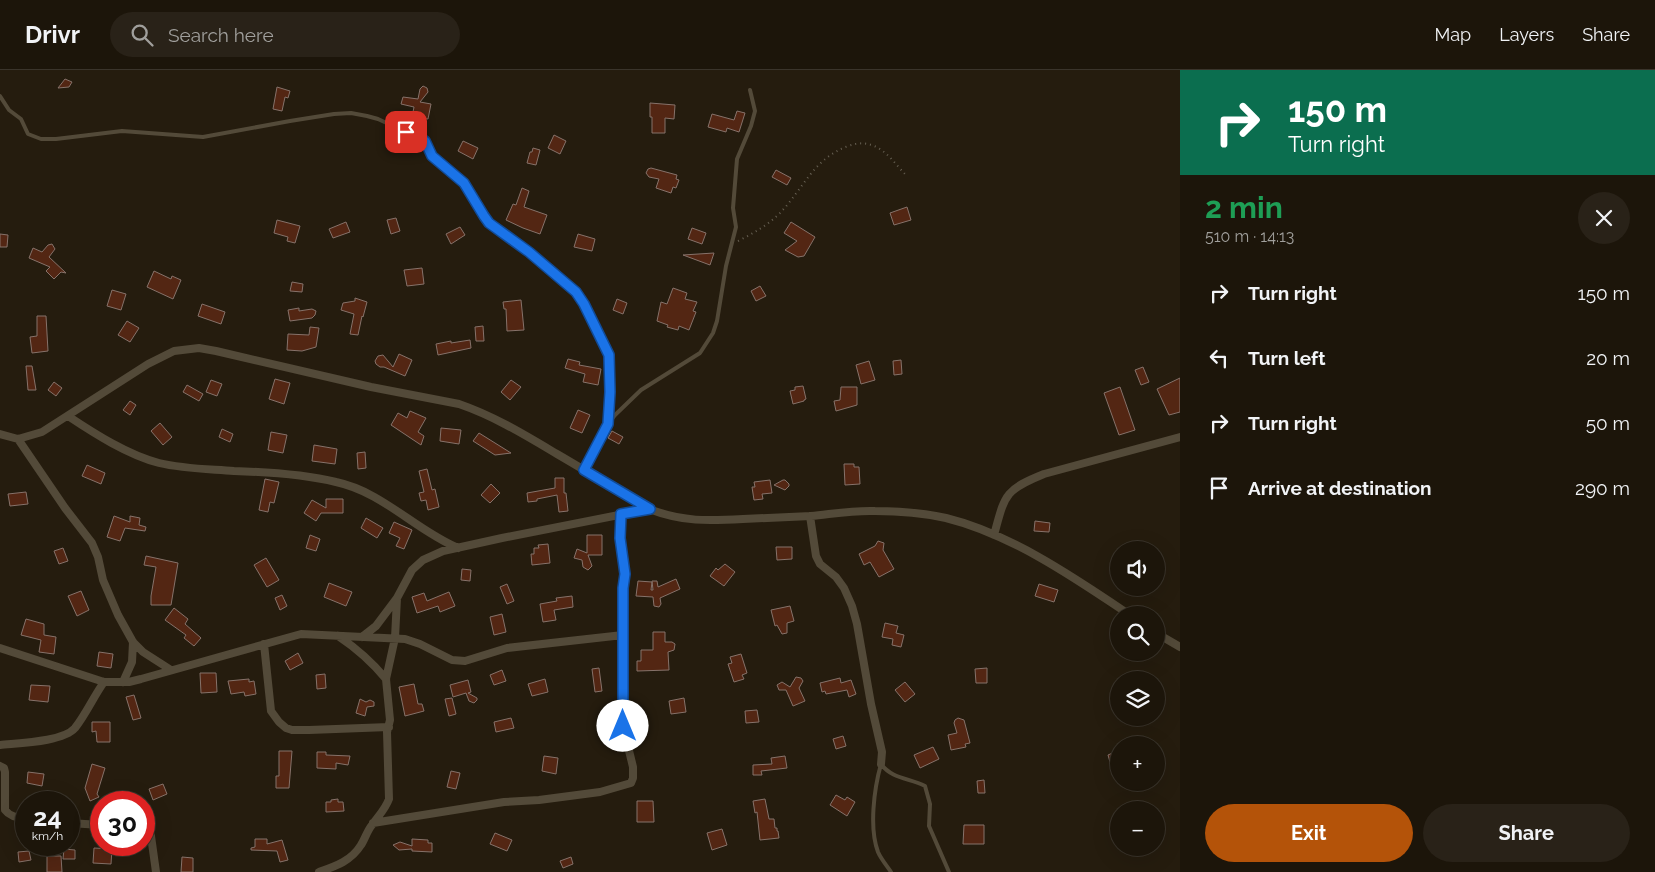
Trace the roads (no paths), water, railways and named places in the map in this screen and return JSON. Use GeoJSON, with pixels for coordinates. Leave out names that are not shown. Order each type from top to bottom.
{"type":"FeatureCollection","features":[{"type":"Feature","properties":{"kind":"street"},"geometry":{"type":"LineString","coordinates":[[0,434],[18,439],[42,432],[165,355],[174,351],[199,348],[371,387],[458,404],[501,421],[650,509],[690,520],[810,516],[873,510],[911,512],[949,519],[994,535],[1062,569],[1117,606]]}},
{"type":"Feature","properties":{"kind":"street"},"geometry":{"type":"LineString","coordinates":[[68,416],[100,437],[157,462],[176,466],[310,478],[354,487],[371,494],[432,536],[458,548]]}},
{"type":"Feature","properties":{"kind":"street"},"geometry":{"type":"LineString","coordinates":[[994,535],[1004,500],[1012,489],[1023,482],[1044,474],[1180,437]]}},
{"type":"Feature","properties":{"kind":"street"},"geometry":{"type":"LineString","coordinates":[[18,439],[65,508],[92,543],[98,556],[103,580],[118,615],[133,642],[143,652],[171,670]]}},
{"type":"Feature","properties":{"kind":"street"},"geometry":{"type":"LineString","coordinates":[[362,637],[376,626],[397,598],[412,570],[424,560],[443,551],[650,509]]}},
{"type":"Feature","properties":{"kind":"street"},"geometry":{"type":"LineString","coordinates":[[373,823],[504,802],[539,800],[600,792],[631,783],[633,768],[623,726],[623,588],[625,574],[620,538],[621,514]]}},
{"type":"Feature","properties":{"kind":"street"},"geometry":{"type":"LineString","coordinates":[[810,516],[816,556],[820,564],[836,577],[844,588],[852,606],[857,624],[870,704],[882,752],[880,764]]}},
{"type":"Feature","properties":{"kind":"street"},"geometry":{"type":"LineString","coordinates":[[319,872],[338,866],[349,859],[362,844],[373,823],[385,809],[389,799],[387,732],[390,712],[386,679],[395,638],[397,598]]}},
{"type":"Feature","properties":{"kind":"street"},"geometry":{"type":"LineString","coordinates":[[0,648],[104,682],[123,682],[141,679],[301,634],[395,638],[420,644],[452,660],[465,661],[507,648],[623,635]]}},
{"type":"Feature","properties":{"kind":"street"},"geometry":{"type":"LineString","coordinates":[[338,636],[376,667],[386,679]]}},
{"type":"Feature","properties":{"kind":"street"},"geometry":{"type":"LineString","coordinates":[[1165,639],[1180,648]]}},
{"type":"Feature","properties":{"kind":"street"},"geometry":{"type":"LineString","coordinates":[[123,682],[132,662],[133,642]]}},
{"type":"Feature","properties":{"kind":"street"},"geometry":{"type":"LineString","coordinates":[[264,644],[271,711],[276,719],[286,728],[309,730],[389,727]]}},
{"type":"Feature","properties":{"kind":"street"},"geometry":{"type":"LineString","coordinates":[[0,745],[47,740],[68,734],[76,726],[104,682]]}},
{"type":"Feature","properties":{"kind":"street"},"geometry":{"type":"LineString","coordinates":[[0,766],[4,768],[5,776],[5,810],[15,817]]}},
{"type":"Feature","properties":{"kind":"street"},"geometry":{"type":"LineString","coordinates":[[154,856],[156,872]]}},
{"type":"Feature","properties":{"kind":"lane"},"geometry":{"type":"LineString","coordinates":[[584,470],[608,424],[641,390],[700,353],[713,333],[717,321],[726,266],[736,227],[733,208],[737,159],[752,126],[755,111],[750,90]]}},
{"type":"Feature","properties":{"kind":"lane"},"geometry":{"type":"LineString","coordinates":[[0,96],[9,110],[21,119],[28,134],[41,139],[122,131],[203,137],[290,120],[351,113],[378,120],[425,141],[432,156],[464,183],[489,223],[529,252],[576,292],[609,355],[610,392],[608,424]]}},
{"type":"Feature","properties":{"kind":"lane"},"geometry":{"type":"LineString","coordinates":[[880,764],[876,780],[873,823],[878,853],[891,872]]}},
{"type":"Feature","properties":{"kind":"lane"},"geometry":{"type":"LineString","coordinates":[[880,764],[886,772],[924,786],[930,804],[930,826],[944,864],[949,872]]}}]}
